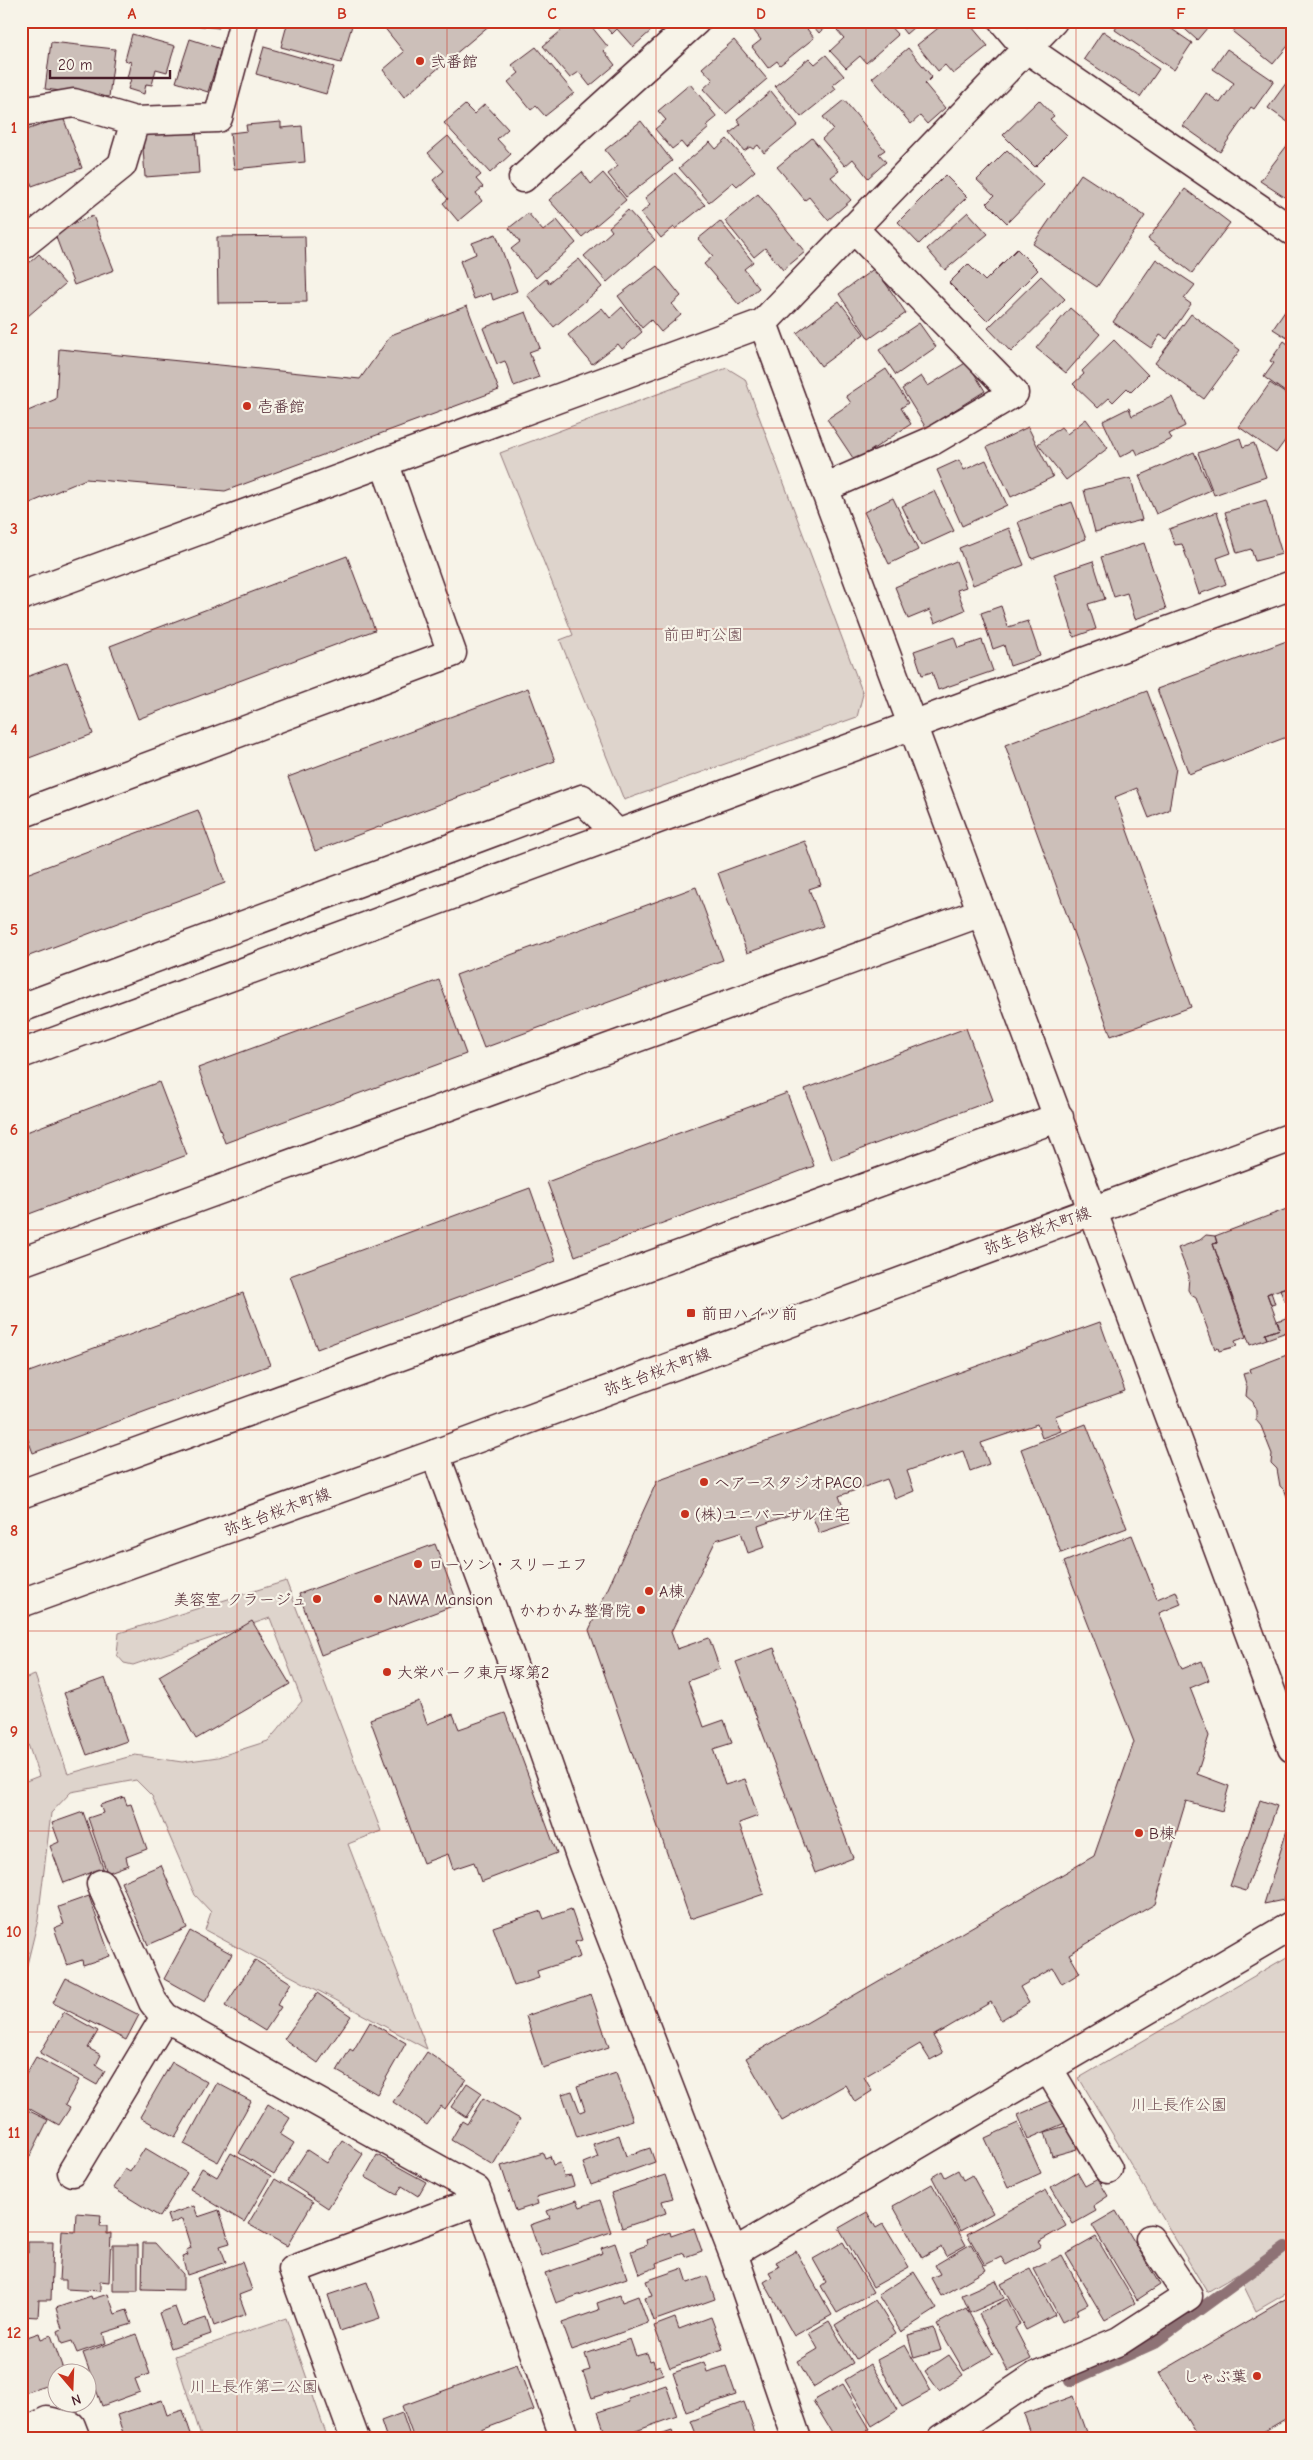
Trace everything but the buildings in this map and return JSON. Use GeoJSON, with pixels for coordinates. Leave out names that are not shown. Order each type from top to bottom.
{"type":"FeatureCollection","features":[{"type":"Feature","properties":{"kind":"street"},"geometry":{"type":"LineString","coordinates":[[21,112],[74,103],[135,121],[218,118],[244,21]]}},
{"type":"Feature","properties":{"kind":"street"},"geometry":{"type":"LineString","coordinates":[[524,178],[696,21]]}},
{"type":"Feature","properties":{"kind":"street"},"geometry":{"type":"LineString","coordinates":[[1003,21],[1026,48],[1292,232]]}},
{"type":"Feature","properties":{"kind":"street"},"geometry":{"type":"LineString","coordinates":[[21,596],[763,323],[1053,21]]}},
{"type":"Feature","properties":{"kind":"street"},"geometry":{"type":"LineString","coordinates":[[21,246],[122,165],[135,121]]}},
{"type":"Feature","properties":{"kind":"street"},"geometry":{"type":"LineString","coordinates":[[824,488],[934,440],[1014,393],[853,228]]}},
{"type":"Feature","properties":{"kind":"street"},"geometry":{"type":"LineString","coordinates":[[763,323],[1289,1734]]}},
{"type":"Feature","properties":{"kind":"street"},"geometry":{"type":"LineString","coordinates":[[21,814],[452,653],[384,462]]}},
{"type":"Feature","properties":{"kind":"street"},"geometry":{"type":"LineString","coordinates":[[21,1054],[1292,585]]}},
{"type":"Feature","properties":{"kind":"street"},"geometry":{"type":"LineString","coordinates":[[21,1008],[582,799],[618,834]]}},
{"type":"Feature","properties":{"kind":"street"},"geometry":{"type":"LineString","coordinates":[[21,1262],[982,912]]}},
{"type":"Feature","properties":{"kind":"street"},"geometry":{"type":"LineString","coordinates":[[21,1494],[1059,1117]]}},
{"type":"Feature","properties":{"kind":"street","name":"弥生台桜木町線"},"geometry":{"type":"LineString","coordinates":[[21,1603],[435,1454],[1093,1209],[1292,1137]]}},
{"type":"Feature","properties":{"kind":"street"},"geometry":{"type":"LineString","coordinates":[[435,1454],[514,1668],[584,1869],[733,2253],[797,2439]]}},
{"type":"Feature","properties":{"kind":"street"},"geometry":{"type":"LineString","coordinates":[[101,1884],[154,2002],[165,2018],[476,2190],[565,2439]]}},
{"type":"Feature","properties":{"kind":"street"},"geometry":{"type":"LineString","coordinates":[[733,2253],[1292,1925]]}},
{"type":"Feature","properties":{"kind":"street"},"geometry":{"type":"LineString","coordinates":[[72,2172],[165,2018]]}},
{"type":"Feature","properties":{"kind":"street"},"geometry":{"type":"LineString","coordinates":[[1048,2068],[1108,2169]]}},
{"type":"Feature","properties":{"kind":"street"},"geometry":{"type":"LineString","coordinates":[[355,2439],[293,2270],[480,2200]]}},
{"type":"Feature","properties":{"kind":"street"},"geometry":{"type":"LineString","coordinates":[[942,2439],[1036,2376],[1120,2341],[1188,2296],[1150,2239]]}},
{"type":"Feature","properties":{"kind":"street"},"geometry":{"type":"LineString","coordinates":[[21,2434],[47,2421],[71,2426],[76,2439]]}},
{"type":"Feature","properties":{"kind":"green space","name":"前田町公園"},"geometry":{"type":"Polygon","coordinates":[[[727,368],[745,379],[863,694],[857,717],[624,800],[560,640],[573,635],[500,453],[727,368]]]}},
{"type":"Feature","properties":{"kind":"green space"},"geometry":{"type":"Polygon","coordinates":[[[286,1581],[381,1831],[348,1844],[427,2049],[205,1930],[211,1912],[195,1895],[152,1796],[136,1780],[71,1792],[51,1813],[38,1920],[21,1989],[21,1783],[39,1776],[21,1724],[21,1680],[35,1675],[68,1774],[135,1755],[182,1762],[218,1757],[268,1741],[302,1701],[270,1618],[133,1665],[124,1663],[117,1655],[119,1633],[286,1581]]]}},
{"type":"Feature","properties":{"kind":"green space","name":"川上長作公園"},"geometry":{"type":"Polygon","coordinates":[[[1292,1954],[1292,2290],[1256,2311],[1238,2274],[1207,2292],[1079,2078],[1292,1954]]]}},
{"type":"Feature","properties":{"kind":"green space","name":"川上長作第二公園"},"geometry":{"type":"Polygon","coordinates":[[[286,2318],[328,2439],[202,2439],[175,2356],[286,2318]]]}},
{"type":"Feature","properties":{"kind":"waterway"},"geometry":{"type":"LineString","coordinates":[[1070,2381],[1154,2343],[1285,2247]]}},
{"type":"Feature","properties":{"kind":"place","name":"弐番館"},"geometry":{"type":"Point","coordinates":[420,61]}},
{"type":"Feature","properties":{"kind":"place","name":"壱番館"},"geometry":{"type":"Point","coordinates":[247,406]}},
{"type":"Feature","properties":{"kind":"place","name":"前田ハイツ前"},"geometry":{"type":"Point","coordinates":[691,1313]}},
{"type":"Feature","properties":{"kind":"place","name":"ヘアースタジオPACO"},"geometry":{"type":"Point","coordinates":[704,1482]}},
{"type":"Feature","properties":{"kind":"place","name":"(株)ユニバーサル住宅"},"geometry":{"type":"Point","coordinates":[685,1514]}},
{"type":"Feature","properties":{"kind":"place","name":"ローソン・スリーエフ"},"geometry":{"type":"Point","coordinates":[418,1564]}},
{"type":"Feature","properties":{"kind":"place","name":"A棟"},"geometry":{"type":"Point","coordinates":[649,1591]}},
{"type":"Feature","properties":{"kind":"place","name":"美容室 クラージュ"},"geometry":{"type":"Point","coordinates":[317,1599]}},
{"type":"Feature","properties":{"kind":"place","name":"NAWA Mansion"},"geometry":{"type":"Point","coordinates":[378,1599]}},
{"type":"Feature","properties":{"kind":"place","name":"かわかみ整骨院"},"geometry":{"type":"Point","coordinates":[641,1610]}},
{"type":"Feature","properties":{"kind":"place","name":"大栄パーク東戸塚第2"},"geometry":{"type":"Point","coordinates":[387,1672]}},
{"type":"Feature","properties":{"kind":"place","name":"B棟"},"geometry":{"type":"Point","coordinates":[1139,1833]}},
{"type":"Feature","properties":{"kind":"place","name":"しゃぶ葉"},"geometry":{"type":"Point","coordinates":[1257,2376]}}]}
